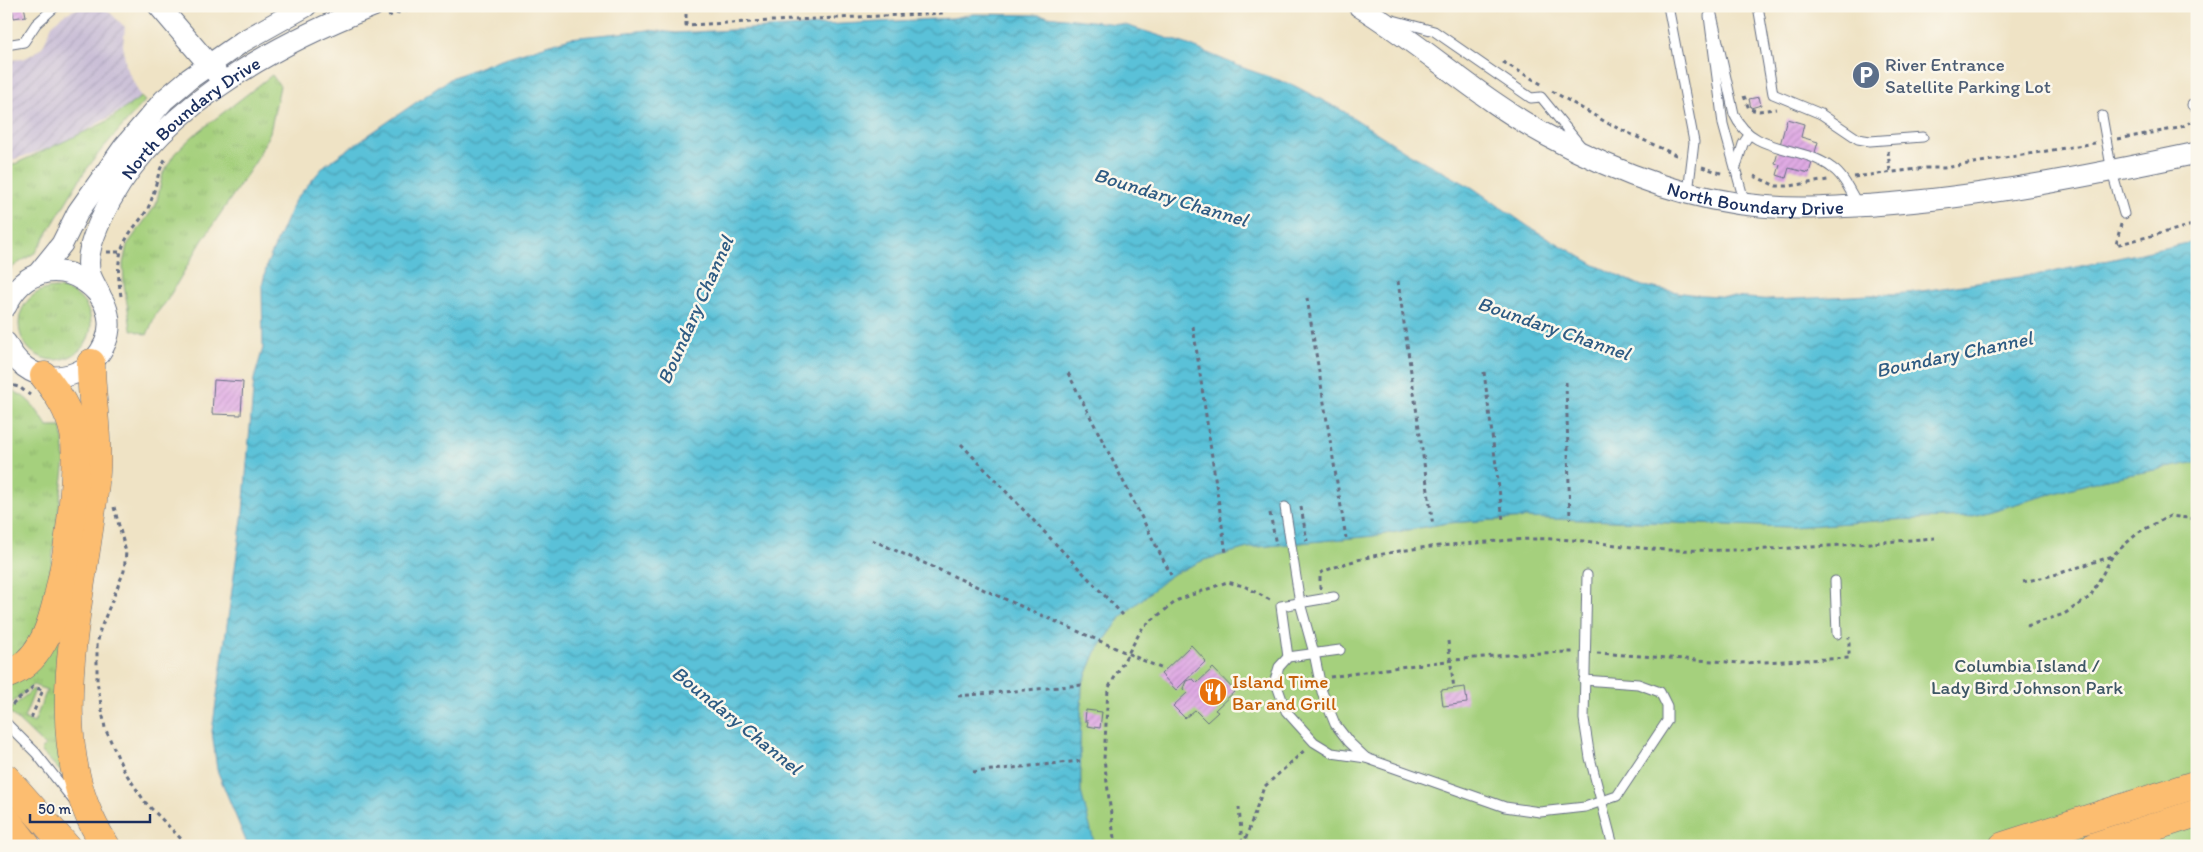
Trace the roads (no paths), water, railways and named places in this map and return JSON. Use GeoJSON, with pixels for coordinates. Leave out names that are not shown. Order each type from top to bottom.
{"type":"FeatureCollection","features":[{"type":"Feature","properties":{"kind":"highway"},"geometry":{"type":"LineString","coordinates":[[91,363],[91,396],[96,436],[96,470],[70,675],[69,717],[75,769],[100,837]]}},
{"type":"Feature","properties":{"kind":"highway"},"geometry":{"type":"LineString","coordinates":[[6,675],[29,661],[43,642],[56,604],[65,561],[74,484],[75,444],[65,405],[27,376]]}},
{"type":"Feature","properties":{"kind":"highway"},"geometry":{"type":"LineString","coordinates":[[6,778],[66,846]]}},
{"type":"Feature","properties":{"kind":"highway"},"geometry":{"type":"LineString","coordinates":[[2003,846],[2197,784]]}},
{"type":"Feature","properties":{"kind":"highway"},"geometry":{"type":"LineString","coordinates":[[2095,846],[2197,813]]}},
{"type":"Feature","properties":{"kind":"highway"},"geometry":{"type":"LineString","coordinates":[[6,819],[28,846]]}},
{"type":"Feature","properties":{"kind":"street"},"geometry":{"type":"LineString","coordinates":[[159,6],[225,83]]}},
{"type":"Feature","properties":{"kind":"street","name":"North Boundary Drive"},"geometry":{"type":"LineString","coordinates":[[37,275],[62,244],[78,212],[124,147],[164,100],[209,64],[244,40],[306,6]]}},
{"type":"Feature","properties":{"kind":"street","name":"North Boundary Drive"},"geometry":{"type":"LineString","coordinates":[[1368,9],[1521,120],[1548,136],[1632,175],[1688,193],[1745,204],[1807,208],[1858,206],[1966,196],[2112,172],[2197,153]]}},
{"type":"Feature","properties":{"kind":"street","name":"North Boundary Drive"},"geometry":{"type":"LineString","coordinates":[[91,363],[102,348],[108,331],[107,312],[90,274],[90,251],[95,232],[113,194],[140,157],[190,110],[225,83],[290,43],[330,22],[379,12]]}},
{"type":"Feature","properties":{"kind":"street"},"geometry":{"type":"LineString","coordinates":[[6,306],[18,288],[37,275],[57,271],[76,276],[89,284],[100,295]]}},
{"type":"Feature","properties":{"kind":"street"},"geometry":{"type":"LineString","coordinates":[[6,343],[27,376],[66,376],[91,363]]}},
{"type":"Feature","properties":{"kind":"lane"},"geometry":{"type":"LineString","coordinates":[[6,45],[24,42],[36,24],[56,6]]}},
{"type":"Feature","properties":{"kind":"lane"},"geometry":{"type":"LineString","coordinates":[[1668,6],[1694,142],[1688,193]]}},
{"type":"Feature","properties":{"kind":"lane"},"geometry":{"type":"LineString","coordinates":[[1709,6],[1734,114],[1749,135],[1773,146],[1821,160],[1834,169],[1858,206]]}},
{"type":"Feature","properties":{"kind":"lane"},"geometry":{"type":"LineString","coordinates":[[1709,6],[1723,124],[1745,204]]}},
{"type":"Feature","properties":{"kind":"lane"},"geometry":{"type":"LineString","coordinates":[[1758,6],[1773,94],[1821,114],[1858,138],[1870,141],[1923,137]]}},
{"type":"Feature","properties":{"kind":"lane"},"geometry":{"type":"LineString","coordinates":[[1368,9],[1434,31],[1531,98],[1542,97],[1589,156]]}},
{"type":"Feature","properties":{"kind":"lane"},"geometry":{"type":"LineString","coordinates":[[2102,116],[2105,141],[2124,214]]}},
{"type":"Feature","properties":{"kind":"lane"},"geometry":{"type":"LineString","coordinates":[[1736,175],[1737,160],[1749,135]]}},
{"type":"Feature","properties":{"kind":"lane"},"geometry":{"type":"LineString","coordinates":[[1285,507],[1300,603],[1314,653],[1322,692],[1335,724],[1349,742],[1366,758]]}},
{"type":"Feature","properties":{"kind":"lane"},"geometry":{"type":"LineString","coordinates":[[1587,575],[1584,680],[1586,739],[1613,846]]}},
{"type":"Feature","properties":{"kind":"lane"},"geometry":{"type":"LineString","coordinates":[[1835,581],[1837,634]]}},
{"type":"Feature","properties":{"kind":"lane"},"geometry":{"type":"LineString","coordinates":[[1288,657],[1281,606],[1334,597]]}},
{"type":"Feature","properties":{"kind":"lane"},"geometry":{"type":"LineString","coordinates":[[1340,650],[1288,657],[1279,667],[1275,680],[1286,711],[1314,742],[1332,753],[1366,758],[1505,807],[1540,812],[1585,807],[1617,796],[1662,731],[1668,714],[1667,706],[1660,692],[1648,686],[1584,680]]}},
{"type":"Feature","properties":{"kind":"lane"},"geometry":{"type":"LineString","coordinates":[[6,722],[41,759],[100,837]]}},
{"type":"Feature","properties":{"kind":"water","name":"Boundary Channel"},"geometry":{"type":"Polygon","coordinates":[[[973,14],[1039,15],[1125,25],[1186,44],[1246,69],[1293,85],[1343,111],[1408,153],[1473,188],[1529,227],[1595,265],[1642,286],[1689,294],[1776,300],[1907,293],[2048,273],[2197,241],[2197,462],[2101,480],[1969,517],[1889,520],[1792,527],[1526,518],[1447,523],[1373,536],[1247,548],[1204,560],[1171,575],[1123,615],[1096,652],[1082,685],[1081,792],[1095,846],[248,846],[217,770],[212,731],[243,512],[254,379],[263,348],[262,287],[267,264],[295,200],[325,165],[453,77],[498,60],[570,38],[648,30],[676,33],[953,18],[973,14]]]}},
{"type":"Feature","properties":{"kind":"place","name":"River Entrance Satellite Parking Lot"},"geometry":{"type":"Point","coordinates":[1866,75]}},
{"type":"Feature","properties":{"kind":"place","name":"Island Time Bar and Grill"},"geometry":{"type":"Point","coordinates":[1213,692]}},
{"type":"Feature","properties":{"kind":"park label","name":"Columbia Island / Lady Bird Johnson Park"},"geometry":{"type":"Point","coordinates":[2027,676]}}]}
